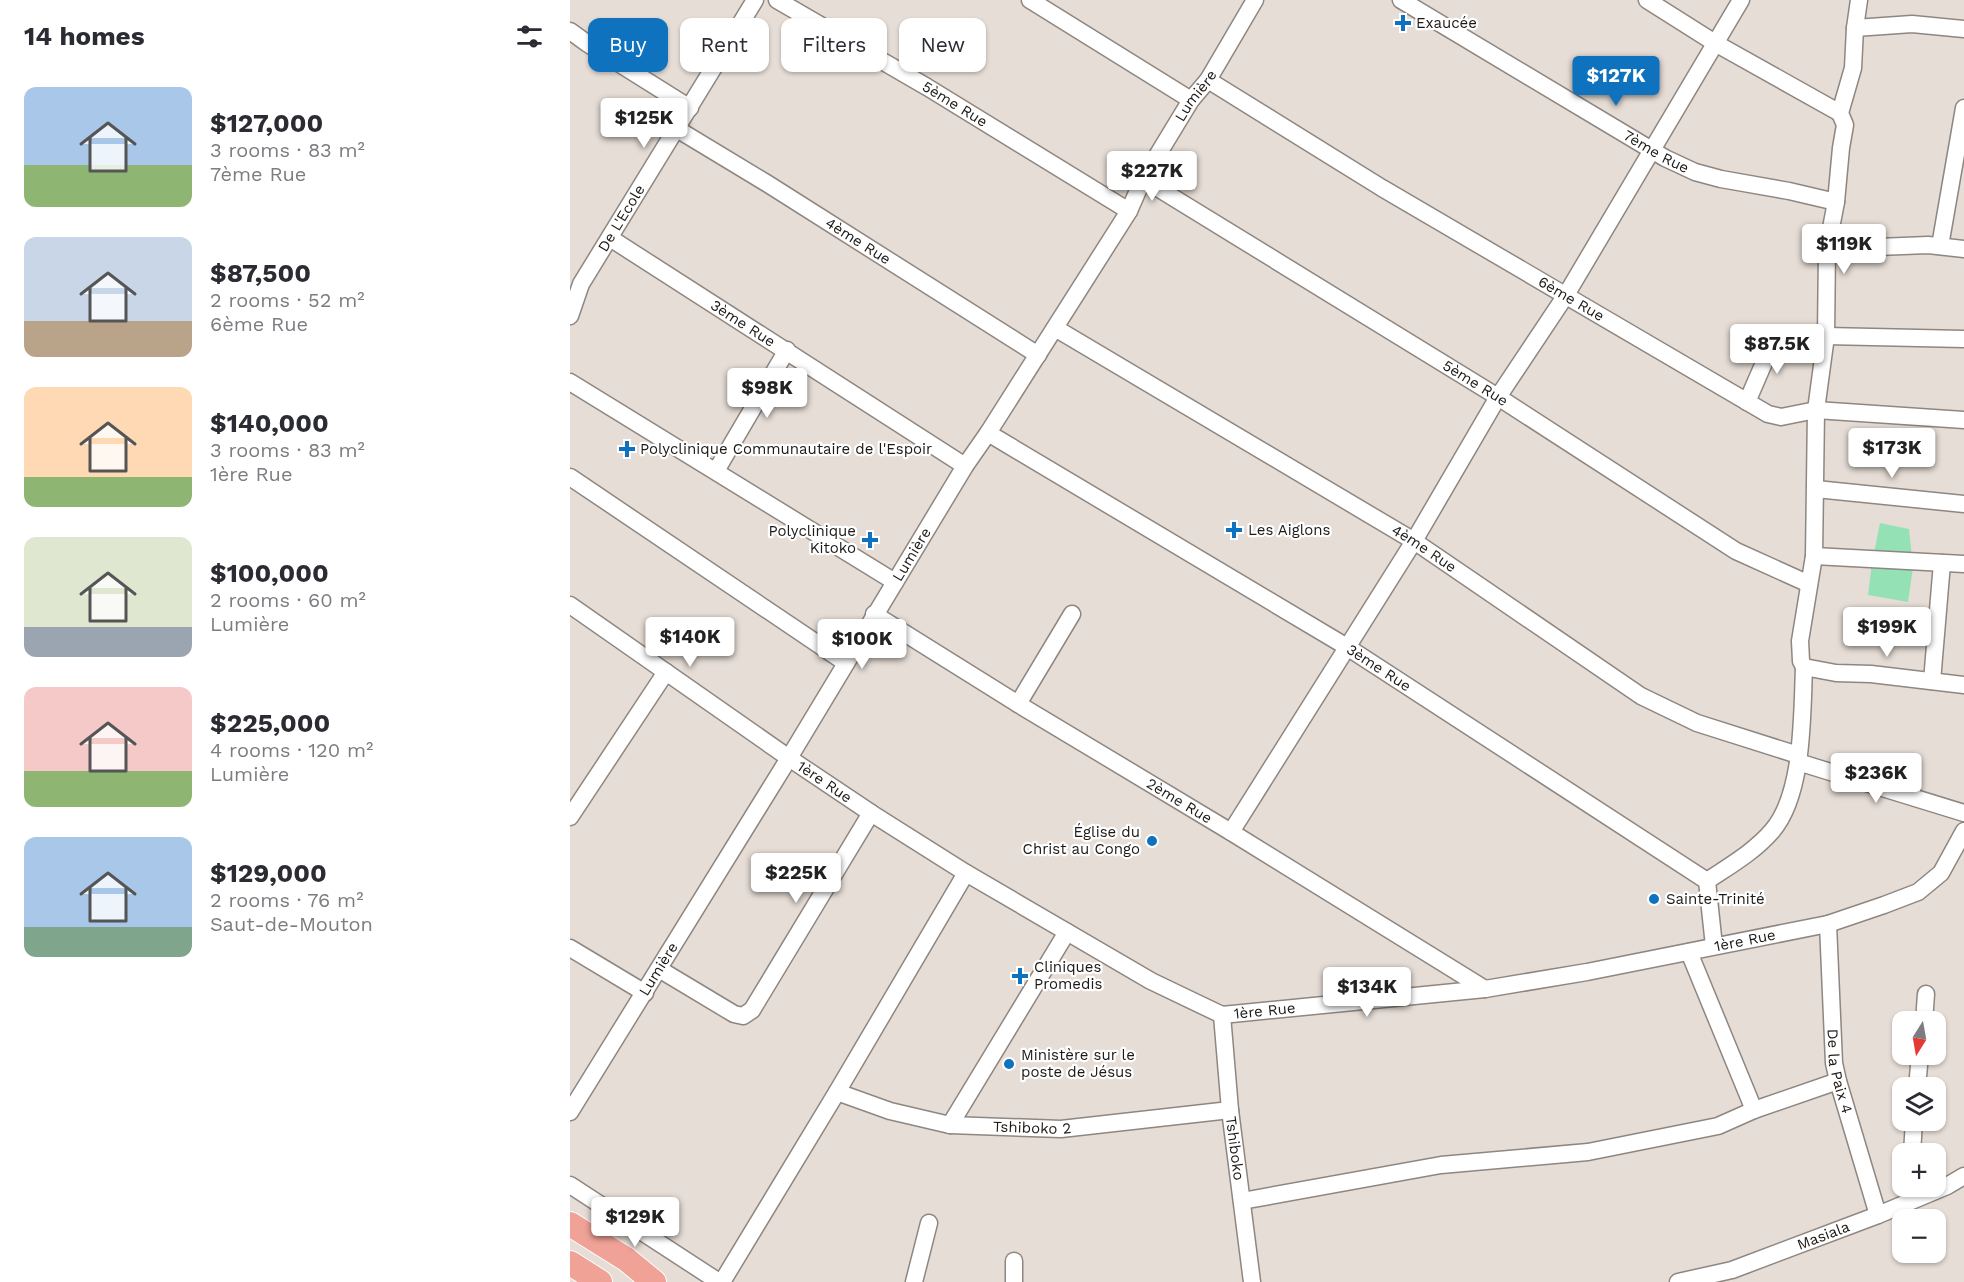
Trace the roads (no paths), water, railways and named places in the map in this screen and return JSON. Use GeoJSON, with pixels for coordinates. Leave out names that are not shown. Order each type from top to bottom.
{"type":"FeatureCollection","features":[{"type":"Feature","properties":{"kind":"highway"},"geometry":{"type":"LineString","coordinates":[[570,1224],[626,1259],[641,1281]]}},
{"type":"Feature","properties":{"kind":"highway"},"geometry":{"type":"LineString","coordinates":[[570,1241],[641,1281]]}},
{"type":"Feature","properties":{"kind":"highway"},"geometry":{"type":"LineString","coordinates":[[570,1263],[600,1282]]}},
{"type":"Feature","properties":{"kind":"highway"},"geometry":{"type":"LineString","coordinates":[[570,1276],[579,1282]]}},
{"type":"Feature","properties":{"kind":"street","name":"De L'Ecole"},"geometry":{"type":"LineString","coordinates":[[570,316],[575,281],[610,238],[755,0]]}},
{"type":"Feature","properties":{"kind":"street","name":"5ème Rue"},"geometry":{"type":"LineString","coordinates":[[777,0],[927,87],[1129,211]]}},
{"type":"Feature","properties":{"kind":"street"},"geometry":{"type":"LineString","coordinates":[[1030,0],[1191,99]]}},
{"type":"Feature","properties":{"kind":"street","name":"Lumière"},"geometry":{"type":"LineString","coordinates":[[570,1112],[789,758],[965,466],[1129,211],[1143,179],[1191,99],[1208,80],[1255,0]]}},
{"type":"Feature","properties":{"kind":"street","name":"7ème Rue"},"geometry":{"type":"LineString","coordinates":[[1401,0],[1665,158],[1695,172],[1836,202]]}},
{"type":"Feature","properties":{"kind":"street"},"geometry":{"type":"LineString","coordinates":[[1647,0],[1715,43],[1840,113],[1845,125],[1836,202],[1827,249],[1826,336],[1816,410],[1814,556],[1800,641],[1801,661],[1804,667],[1798,758],[1787,806],[1773,830],[1752,851],[1707,881],[1714,946]]}},
{"type":"Feature","properties":{"kind":"street"},"geometry":{"type":"LineString","coordinates":[[1231,832],[1414,541],[1498,397],[1566,296],[1741,0]]}},
{"type":"Feature","properties":{"kind":"street"},"geometry":{"type":"LineString","coordinates":[[1840,113],[1853,68],[1859,0]]}},
{"type":"Feature","properties":{"kind":"street"},"geometry":{"type":"LineString","coordinates":[[1855,28],[1912,24],[1964,29]]}},
{"type":"Feature","properties":{"kind":"street"},"geometry":{"type":"LineString","coordinates":[[570,31],[690,108]]}},
{"type":"Feature","properties":{"kind":"street","name":"6ème Rue"},"geometry":{"type":"LineString","coordinates":[[1208,80],[1382,188],[1768,414],[1781,417],[1816,410],[1964,420]]}},
{"type":"Feature","properties":{"kind":"street"},"geometry":{"type":"LineString","coordinates":[[1940,246],[1964,108]]}},
{"type":"Feature","properties":{"kind":"street","name":"4ème Rue"},"geometry":{"type":"LineString","coordinates":[[677,129],[1038,355]]}},
{"type":"Feature","properties":{"kind":"street","name":"5ème Rue"},"geometry":{"type":"LineString","coordinates":[[1143,179],[1498,397],[1736,551],[1809,584]]}},
{"type":"Feature","properties":{"kind":"street","name":"3ème Rue"},"geometry":{"type":"LineString","coordinates":[[610,238],[965,466]]}},
{"type":"Feature","properties":{"kind":"street"},"geometry":{"type":"LineString","coordinates":[[1827,249],[1940,246],[1964,249]]}},
{"type":"Feature","properties":{"kind":"street","name":"4ème Rue"},"geometry":{"type":"LineString","coordinates":[[1055,328],[1414,541],[1641,696],[1697,723],[1964,813]]}},
{"type":"Feature","properties":{"kind":"street"},"geometry":{"type":"LineString","coordinates":[[1747,402],[1776,335]]}},
{"type":"Feature","properties":{"kind":"street"},"geometry":{"type":"LineString","coordinates":[[1826,336],[1964,339]]}},
{"type":"Feature","properties":{"kind":"street"},"geometry":{"type":"LineString","coordinates":[[716,471],[787,350]]}},
{"type":"Feature","properties":{"kind":"street"},"geometry":{"type":"LineString","coordinates":[[570,382],[895,582]]}},
{"type":"Feature","properties":{"kind":"street","name":"3ème Rue"},"geometry":{"type":"LineString","coordinates":[[988,433],[1347,647],[1707,881]]}},
{"type":"Feature","properties":{"kind":"street"},"geometry":{"type":"LineString","coordinates":[[570,477],[846,663]]}},
{"type":"Feature","properties":{"kind":"street"},"geometry":{"type":"LineString","coordinates":[[1816,489],[1964,504]]}},
{"type":"Feature","properties":{"kind":"street"},"geometry":{"type":"LineString","coordinates":[[1814,556],[1964,564]]}},
{"type":"Feature","properties":{"kind":"street"},"geometry":{"type":"LineString","coordinates":[[1932,681],[1942,563]]}},
{"type":"Feature","properties":{"kind":"street","name":"1ère Rue"},"geometry":{"type":"LineString","coordinates":[[570,604],[789,758],[966,873],[1151,981],[1222,1015],[1485,989],[1828,924],[1918,892],[1941,873],[1964,831]]}},
{"type":"Feature","properties":{"kind":"street","name":"2ème Rue"},"geometry":{"type":"LineString","coordinates":[[874,614],[1485,989]]}},
{"type":"Feature","properties":{"kind":"street"},"geometry":{"type":"LineString","coordinates":[[1018,704],[1072,614]]}},
{"type":"Feature","properties":{"kind":"street"},"geometry":{"type":"LineString","coordinates":[[1804,667],[1836,673],[1871,674],[1964,685]]}},
{"type":"Feature","properties":{"kind":"street"},"geometry":{"type":"LineString","coordinates":[[570,817],[666,672]]}},
{"type":"Feature","properties":{"kind":"street"},"geometry":{"type":"LineString","coordinates":[[659,969],[734,1014],[743,1016],[752,1010],[871,813]]}},
{"type":"Feature","properties":{"kind":"street"},"geometry":{"type":"LineString","coordinates":[[570,1185],[720,1282],[837,1092],[966,873]]}},
{"type":"Feature","properties":{"kind":"street","name":"De la Paix 4"},"geometry":{"type":"LineString","coordinates":[[1828,924],[1834,1063],[1878,1215]]}},
{"type":"Feature","properties":{"kind":"street"},"geometry":{"type":"LineString","coordinates":[[950,1125],[1067,932]]}},
{"type":"Feature","properties":{"kind":"street"},"geometry":{"type":"LineString","coordinates":[[570,948],[645,993]]}},
{"type":"Feature","properties":{"kind":"street"},"geometry":{"type":"LineString","coordinates":[[1689,952],[1754,1110]]}},
{"type":"Feature","properties":{"kind":"street"},"geometry":{"type":"LineString","coordinates":[[1925,1011],[1926,994]]}},
{"type":"Feature","properties":{"kind":"street","name":"Tshiboko"},"geometry":{"type":"LineString","coordinates":[[1222,1015],[1230,1110],[1252,1282]]}},
{"type":"Feature","properties":{"kind":"street"},"geometry":{"type":"LineString","coordinates":[[1242,1201],[1441,1165],[1588,1152],[1718,1126],[1754,1110],[1838,1081]]}},
{"type":"Feature","properties":{"kind":"street","name":"Tshiboko 2"},"geometry":{"type":"LineString","coordinates":[[837,1092],[890,1111],[950,1125],[1061,1129],[1230,1110]]}},
{"type":"Feature","properties":{"kind":"street","name":"Masiala"},"geometry":{"type":"LineString","coordinates":[[1946,1186],[1964,1176]]}},
{"type":"Feature","properties":{"kind":"street","name":"Masiala"},"geometry":{"type":"LineString","coordinates":[[1678,1282],[1732,1270],[1878,1215],[1904,1197]]}},
{"type":"Feature","properties":{"kind":"street"},"geometry":{"type":"LineString","coordinates":[[914,1282],[929,1223]]}},
{"type":"Feature","properties":{"kind":"street"},"geometry":{"type":"LineString","coordinates":[[1014,1260],[1014,1282]]}},
{"type":"Feature","properties":{"kind":"place","name":"Exaucée"},"geometry":{"type":"Point","coordinates":[1403,23]}},
{"type":"Feature","properties":{"kind":"place","name":"Polyclinique Communautaire de l'Espoir"},"geometry":{"type":"Point","coordinates":[627,449]}},
{"type":"Feature","properties":{"kind":"place","name":"Les Aiglons"},"geometry":{"type":"Point","coordinates":[1234,530]}},
{"type":"Feature","properties":{"kind":"place","name":"Polyclinique Kitoko"},"geometry":{"type":"Point","coordinates":[870,540]}},
{"type":"Feature","properties":{"kind":"place","name":"Église du Christ au Congo"},"geometry":{"type":"Point","coordinates":[1152,841]}},
{"type":"Feature","properties":{"kind":"place","name":"Sainte-Trinité"},"geometry":{"type":"Point","coordinates":[1654,899]}},
{"type":"Feature","properties":{"kind":"place","name":"Cliniques Promedis"},"geometry":{"type":"Point","coordinates":[1020,976]}},
{"type":"Feature","properties":{"kind":"place","name":"Ministère sur le poste de Jésus"},"geometry":{"type":"Point","coordinates":[1009,1064]}}]}
